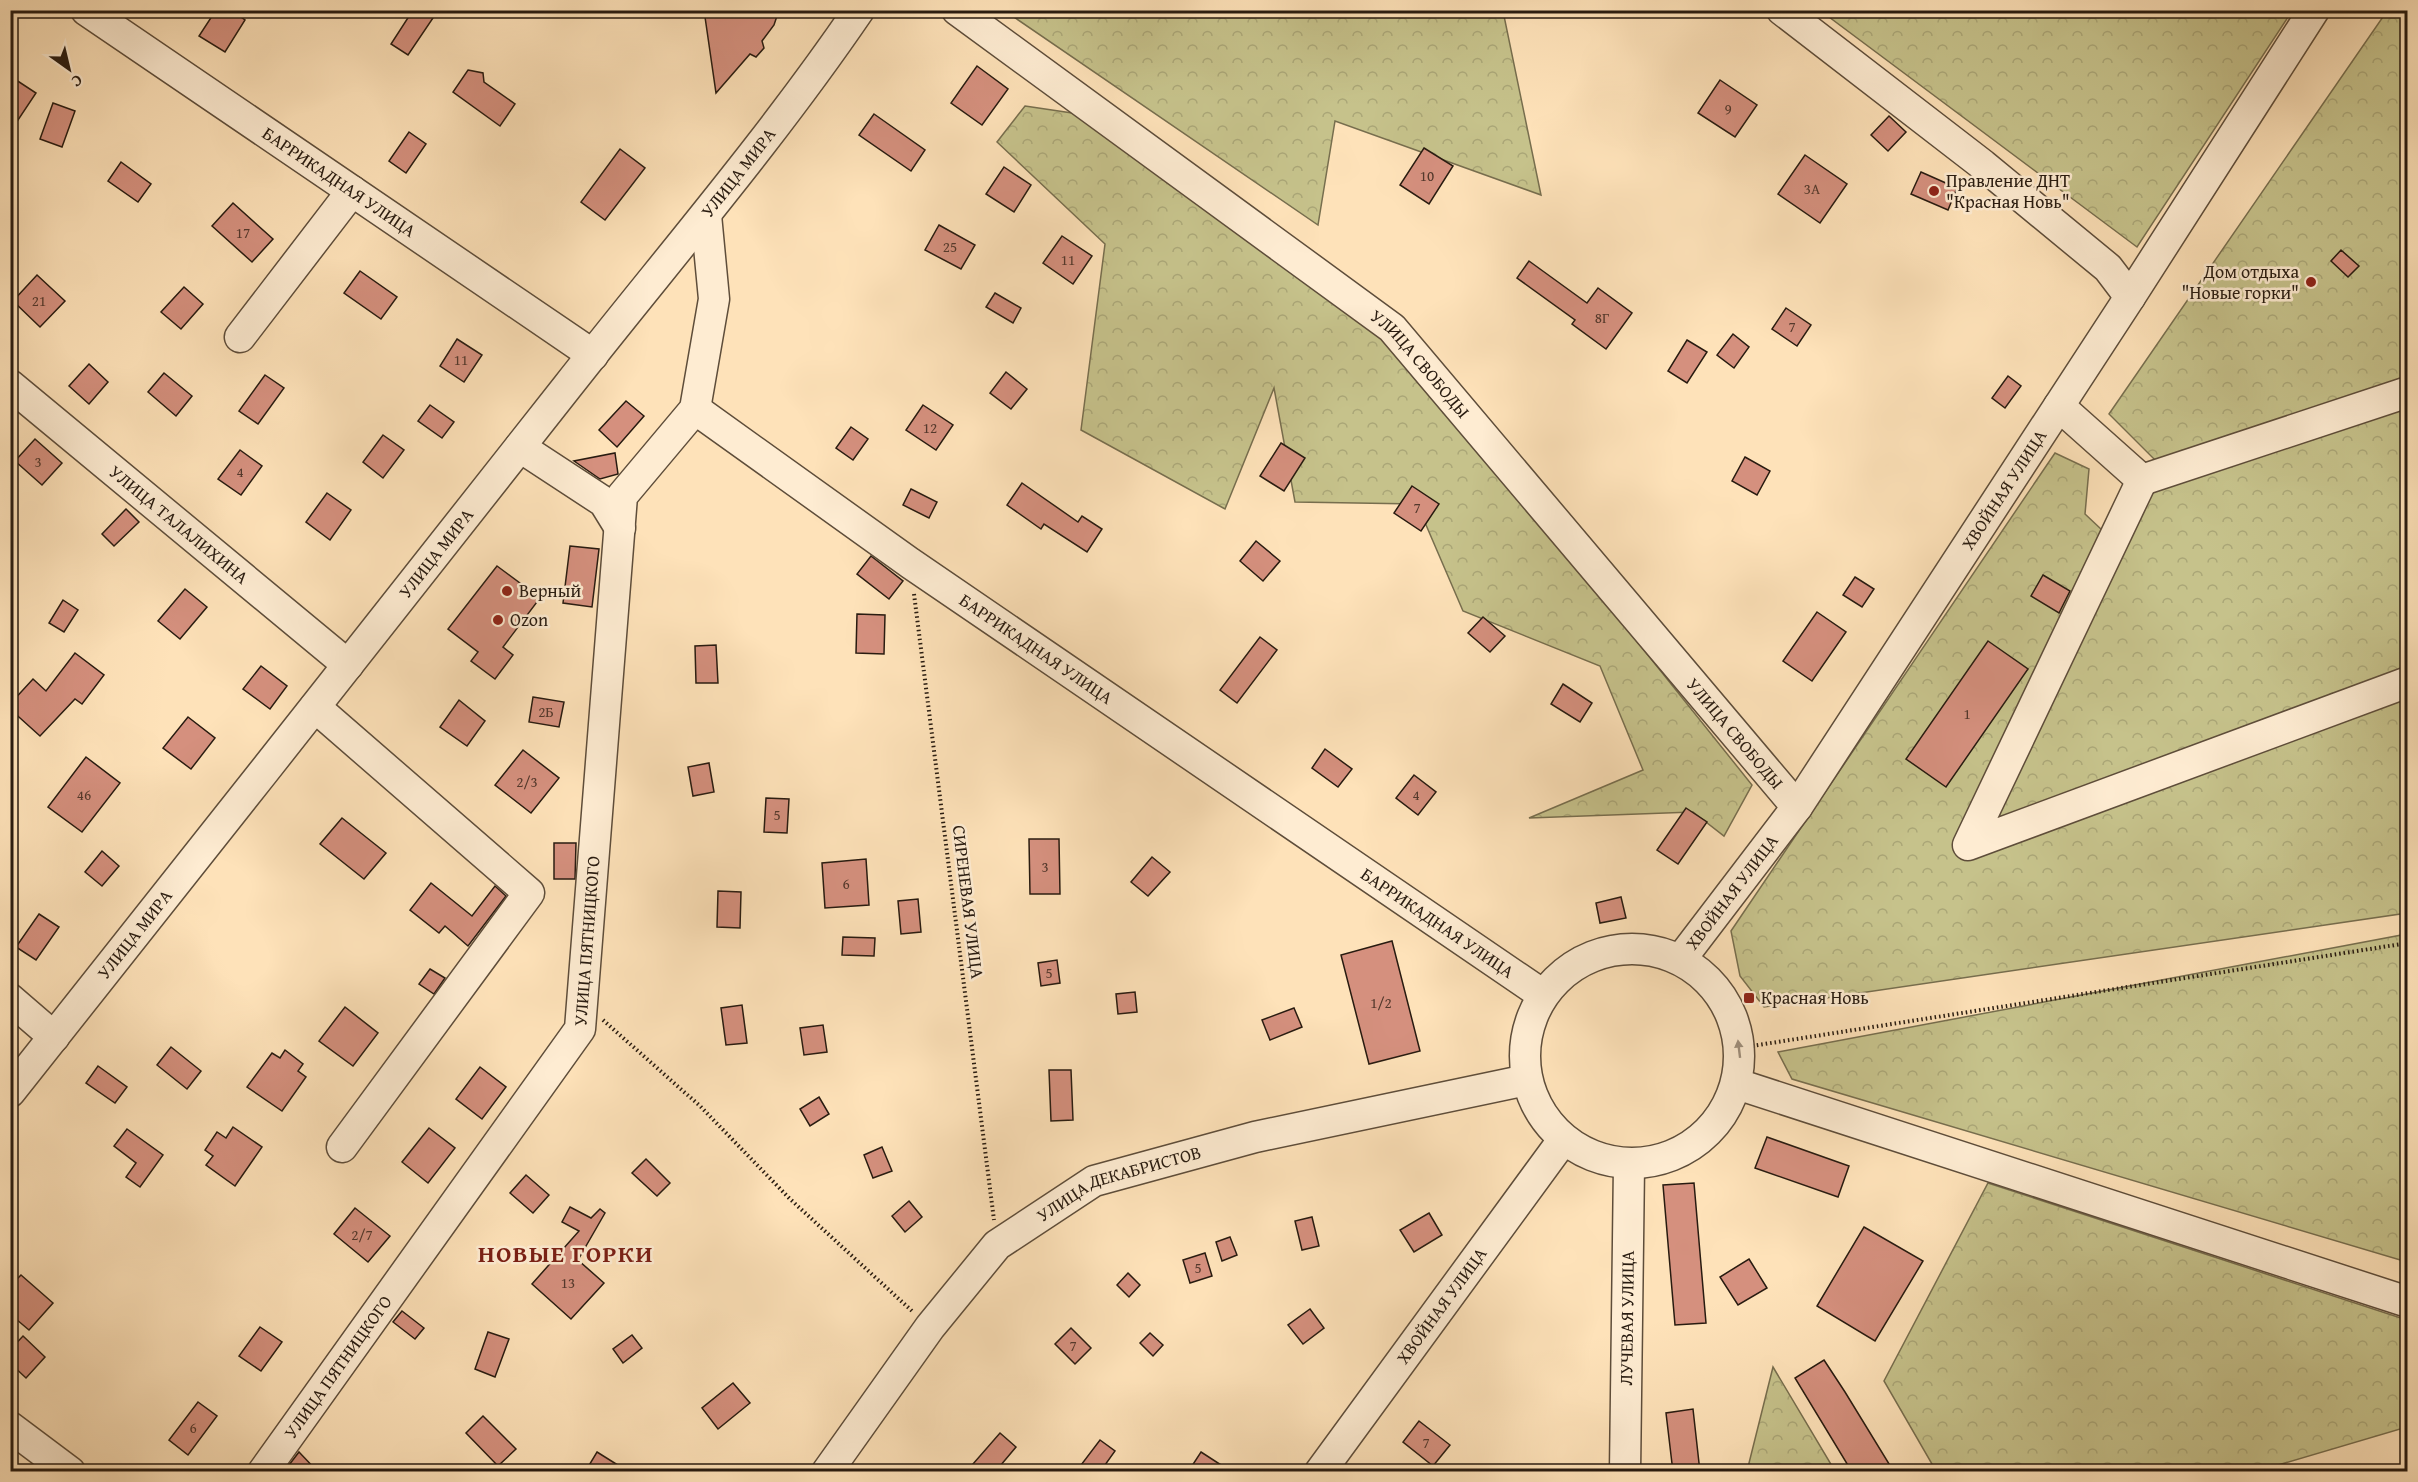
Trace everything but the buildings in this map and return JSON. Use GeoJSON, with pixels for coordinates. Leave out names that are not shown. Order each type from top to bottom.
{"type":"FeatureCollection","features":[{"type":"Feature","properties":{"kind":"street","name":"БАРРИКАДНАЯ УЛИЦА"},"geometry":{"type":"LineString","coordinates":[[86,10],[593,355]]}},
{"type":"Feature","properties":{"kind":"street","name":"УЛИЦА МИРА"},"geometry":{"type":"LineString","coordinates":[[10,1092],[706,215],[824,62],[859,10]]}},
{"type":"Feature","properties":{"kind":"street","name":"УЛИЦА СВОБОДЫ"},"geometry":{"type":"LineString","coordinates":[[957,10],[1392,328],[1797,807]]}},
{"type":"Feature","properties":{"kind":"street"},"geometry":{"type":"LineString","coordinates":[[1782,10],[1983,165],[2108,267],[2130,297]]}},
{"type":"Feature","properties":{"kind":"street","name":"ХВОЙНАЯ УЛИЦА"},"geometry":{"type":"LineString","coordinates":[[1681,959],[1797,807],[2130,297],[2314,10]]}},
{"type":"Feature","properties":{"kind":"street"},"geometry":{"type":"LineString","coordinates":[[240,337],[352,191]]}},
{"type":"Feature","properties":{"kind":"street"},"geometry":{"type":"LineString","coordinates":[[695,409],[714,299],[706,215]]}},
{"type":"Feature","properties":{"kind":"street"},"geometry":{"type":"LineString","coordinates":[[2408,392],[2142,480],[1968,845],[2408,682]]}},
{"type":"Feature","properties":{"kind":"street","name":"УЛИЦА ТАЛАЛИХИНА"},"geometry":{"type":"LineString","coordinates":[[13,394],[348,665]]}},
{"type":"Feature","properties":{"kind":"street"},"geometry":{"type":"LineString","coordinates":[[2059,406],[2142,480]]}},
{"type":"Feature","properties":{"kind":"street","name":"БАРРИКАДНАЯ УЛИЦА"},"geometry":{"type":"LineString","coordinates":[[695,409],[910,563],[1543,995]]}},
{"type":"Feature","properties":{"kind":"street","name":"УЛИЦА ПЯТНИЦКОГО"},"geometry":{"type":"LineString","coordinates":[[263,1472],[580,1029],[622,496],[695,409]]}},
{"type":"Feature","properties":{"kind":"street"},"geometry":{"type":"LineString","coordinates":[[520,447],[604,502],[620,528]]}},
{"type":"Feature","properties":{"kind":"street"},"geometry":{"type":"LineString","coordinates":[[315,707],[529,893],[342,1147]]}},
{"type":"Feature","properties":{"kind":"street"},"geometry":{"type":"LineString","coordinates":[[1641,948],[1681,959],[1712,982],[1736,1022],[1741,1062],[1737,1084],[1729,1106],[1690,1148],[1659,1161],[1629,1165],[1596,1158],[1563,1140],[1541,1115],[1527,1080],[1524,1055],[1529,1023],[1543,995],[1569,969],[1598,953],[1641,948]]}},
{"type":"Feature","properties":{"kind":"street"},"geometry":{"type":"LineString","coordinates":[[10,999],[54,1037]]}},
{"type":"Feature","properties":{"kind":"street","name":"УЛИЦА ДЕКАБРИСТОВ"},"geometry":{"type":"LineString","coordinates":[[827,1472],[930,1327],[997,1245],[1094,1181],[1255,1137],[1527,1080]]}},
{"type":"Feature","properties":{"kind":"street"},"geometry":{"type":"LineString","coordinates":[[1737,1084],[2408,1302]]}},
{"type":"Feature","properties":{"kind":"street","name":"ХВОЙНАЯ УЛИЦА"},"geometry":{"type":"LineString","coordinates":[[1320,1472],[1563,1140]]}},
{"type":"Feature","properties":{"kind":"street","name":"ЛУЧЕВАЯ УЛИЦА"},"geometry":{"type":"LineString","coordinates":[[1625,1472],[1629,1165]]}},
{"type":"Feature","properties":{"kind":"street"},"geometry":{"type":"LineString","coordinates":[[10,1427],[70,1472]]}},
{"type":"Feature","properties":{"kind":"path","name":"СИРЕНЕВАЯ УЛИЦА"},"geometry":{"type":"LineString","coordinates":[[910,563],[997,1245]]}},
{"type":"Feature","properties":{"kind":"path"},"geometry":{"type":"LineString","coordinates":[[1739,1048],[2408,944]]}},
{"type":"Feature","properties":{"kind":"path"},"geometry":{"type":"LineString","coordinates":[[582,1002],[700,1106],[790,1199],[930,1327]]}},
{"type":"Feature","properties":{"kind":"green space"},"geometry":{"type":"Polygon","coordinates":[[[1005,11],[1503,11],[1541,195],[1335,121],[1318,225],[1005,11]]]}},
{"type":"Feature","properties":{"kind":"green space"},"geometry":{"type":"Polygon","coordinates":[[[1821,11],[2292,11],[2137,247],[1821,11]]]}},
{"type":"Feature","properties":{"kind":"green space"},"geometry":{"type":"Polygon","coordinates":[[[2387,11],[2407,11],[2407,390],[2165,470],[2109,414],[2387,11]]]}},
{"type":"Feature","properties":{"kind":"green space"},"geometry":{"type":"Polygon","coordinates":[[[1025,106],[1072,113],[1394,338],[1752,785],[1724,836],[1693,812],[1529,818],[1643,770],[1600,666],[1463,611],[1417,504],[1295,502],[1274,388],[1225,509],[1081,430],[1105,244],[997,142],[1025,106]]]}},
{"type":"Feature","properties":{"kind":"green space"},"geometry":{"type":"Polygon","coordinates":[[[2407,402],[2407,913],[1764,1007],[1740,976],[1731,931],[2055,453],[2089,469],[2085,514],[2102,530],[2158,484],[2407,402]]]}},
{"type":"Feature","properties":{"kind":"green space"},"geometry":{"type":"Polygon","coordinates":[[[2407,934],[2407,1262],[1792,1079],[1778,1052],[2407,934]]]}},
{"type":"Feature","properties":{"kind":"green space"},"geometry":{"type":"Polygon","coordinates":[[[1988,1183],[2407,1320],[2407,1427],[2258,1471],[1936,1471],[1884,1381],[1988,1183]]]}},
{"type":"Feature","properties":{"kind":"green space"},"geometry":{"type":"Polygon","coordinates":[[[1773,1367],[1835,1471],[1747,1471],[1773,1367]]]}},
{"type":"Feature","properties":{"kind":"place","name":"Правление ДНТ \"Красная Новь\""},"geometry":{"type":"Point","coordinates":[1934,191]}},
{"type":"Feature","properties":{"kind":"place","name":"Дом отдыха \"Новые горки\""},"geometry":{"type":"Point","coordinates":[2311,282]}},
{"type":"Feature","properties":{"kind":"place","name":"Верный"},"geometry":{"type":"Point","coordinates":[507,591]}},
{"type":"Feature","properties":{"kind":"place","name":"Ozon"},"geometry":{"type":"Point","coordinates":[498,620]}},
{"type":"Feature","properties":{"kind":"place","name":"Красная Новь"},"geometry":{"type":"Point","coordinates":[1749,998]}},
{"type":"Feature","properties":{"kind":"district","name":"НОВЫЕ ГОРКИ"},"geometry":{"type":"Point","coordinates":[566,1254]}}]}
